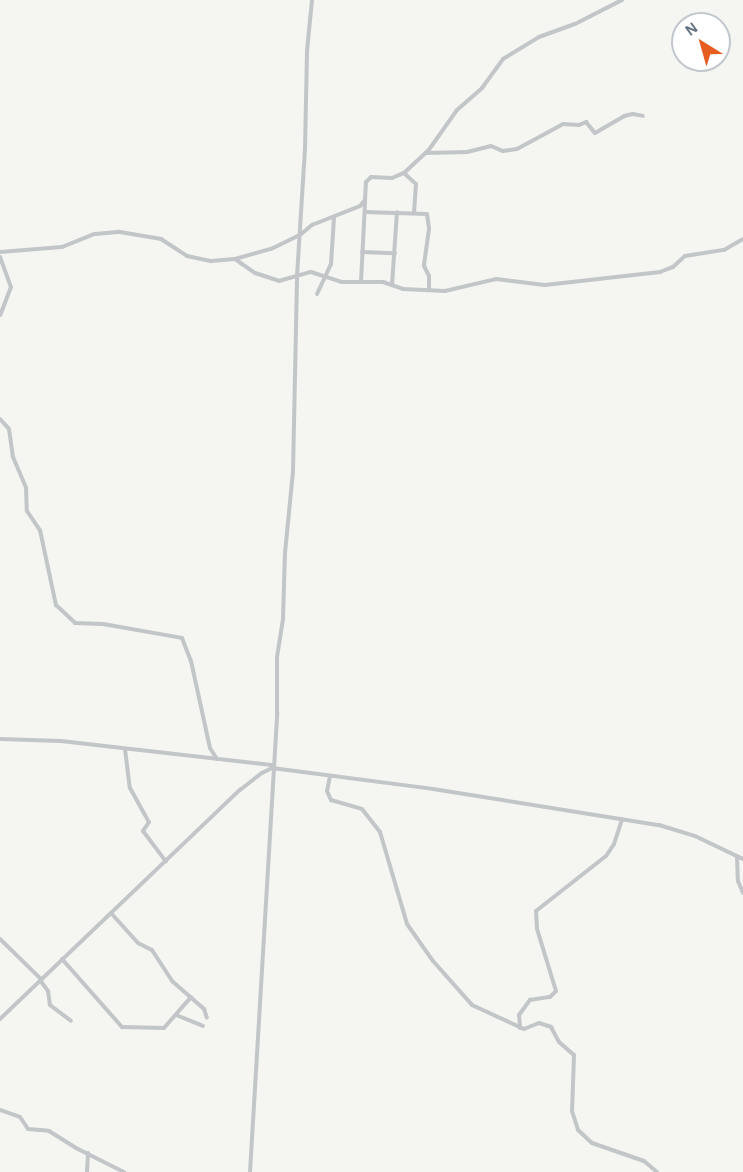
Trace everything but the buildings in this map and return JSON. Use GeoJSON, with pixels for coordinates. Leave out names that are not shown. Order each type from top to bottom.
{"type":"FeatureCollection","features":[{"type":"Feature","properties":{"kind":"street"},"geometry":{"type":"LineString","coordinates":[[250,1172],[272,766],[277,713],[277,657],[283,619],[285,553],[293,471],[297,276],[307,104],[307,51],[312,0]]}},
{"type":"Feature","properties":{"kind":"street"},"geometry":{"type":"LineString","coordinates":[[361,282],[365,185],[369,178],[392,178],[404,173],[425,153],[457,110],[482,88],[499,63],[539,37],[575,24],[622,0]]}},
{"type":"Feature","properties":{"kind":"street"},"geometry":{"type":"LineString","coordinates":[[425,153],[467,152],[491,146],[502,151],[517,149],[563,124],[579,125],[586,122],[595,134],[624,116],[633,114],[643,116]]}},
{"type":"Feature","properties":{"kind":"street"},"geometry":{"type":"LineString","coordinates":[[404,173],[416,184],[414,213]]}},
{"type":"Feature","properties":{"kind":"street"},"geometry":{"type":"LineString","coordinates":[[0,252],[62,248],[95,234],[120,232],[161,239],[187,256],[211,261],[235,259],[271,249],[300,235],[312,225],[357,208],[365,200]]}},
{"type":"Feature","properties":{"kind":"street"},"geometry":{"type":"LineString","coordinates":[[365,212],[414,213],[428,216],[424,266],[429,276],[429,290]]}},
{"type":"Feature","properties":{"kind":"street"},"geometry":{"type":"LineString","coordinates":[[392,285],[397,212]]}},
{"type":"Feature","properties":{"kind":"street"},"geometry":{"type":"LineString","coordinates":[[317,294],[331,264],[334,217]]}},
{"type":"Feature","properties":{"kind":"street"},"geometry":{"type":"LineString","coordinates":[[235,259],[255,273],[276,280],[311,272],[341,282],[445,291],[496,279],[545,285],[660,272],[673,267],[685,256],[724,250],[743,240]]}},
{"type":"Feature","properties":{"kind":"street"},"geometry":{"type":"LineString","coordinates":[[362,252],[395,253]]}},
{"type":"Feature","properties":{"kind":"street"},"geometry":{"type":"LineString","coordinates":[[0,257],[10,287],[0,315]]}},
{"type":"Feature","properties":{"kind":"street"},"geometry":{"type":"LineString","coordinates":[[0,418],[9,429],[13,458],[26,488],[27,511],[40,530],[56,605],[75,623],[103,624],[182,638],[191,661],[210,748],[217,759]]}},
{"type":"Feature","properties":{"kind":"street"},"geometry":{"type":"LineString","coordinates":[[0,738],[30,738],[272,766],[622,819],[676,830],[743,859]]}},
{"type":"Feature","properties":{"kind":"street"},"geometry":{"type":"LineString","coordinates":[[124,748],[130,788],[149,822],[143,831],[166,861]]}},
{"type":"Feature","properties":{"kind":"street"},"geometry":{"type":"LineString","coordinates":[[0,1019],[252,780],[272,766]]}},
{"type":"Feature","properties":{"kind":"street"},"geometry":{"type":"LineString","coordinates":[[330,776],[327,791],[331,800],[362,809],[380,832],[406,924],[433,961],[468,1002],[521,1028],[526,1029],[539,1023],[547,1025],[559,1042],[573,1053],[572,1111],[581,1134],[598,1146],[645,1161],[657,1172]]}},
{"type":"Feature","properties":{"kind":"street"},"geometry":{"type":"LineString","coordinates":[[521,1028],[518,1023],[519,1015],[530,1000],[550,997],[556,992],[537,929],[536,911],[606,856],[613,847],[622,819]]}},
{"type":"Feature","properties":{"kind":"street"},"geometry":{"type":"LineString","coordinates":[[737,856],[738,880],[743,893]]}},
{"type":"Feature","properties":{"kind":"street"},"geometry":{"type":"LineString","coordinates":[[111,913],[138,943],[152,950],[169,976],[204,1009],[207,1018]]}},
{"type":"Feature","properties":{"kind":"street"},"geometry":{"type":"LineString","coordinates":[[0,939],[40,980],[48,991],[50,1005],[71,1021]]}},
{"type":"Feature","properties":{"kind":"street"},"geometry":{"type":"LineString","coordinates":[[62,959],[122,1027],[162,1029],[191,997]]}},
{"type":"Feature","properties":{"kind":"street"},"geometry":{"type":"LineString","coordinates":[[176,1015],[203,1026]]}},
{"type":"Feature","properties":{"kind":"street"},"geometry":{"type":"LineString","coordinates":[[0,1110],[20,1117],[28,1129],[45,1129],[124,1172]]}},
{"type":"Feature","properties":{"kind":"street"},"geometry":{"type":"LineString","coordinates":[[87,1172],[88,1153]]}}]}
